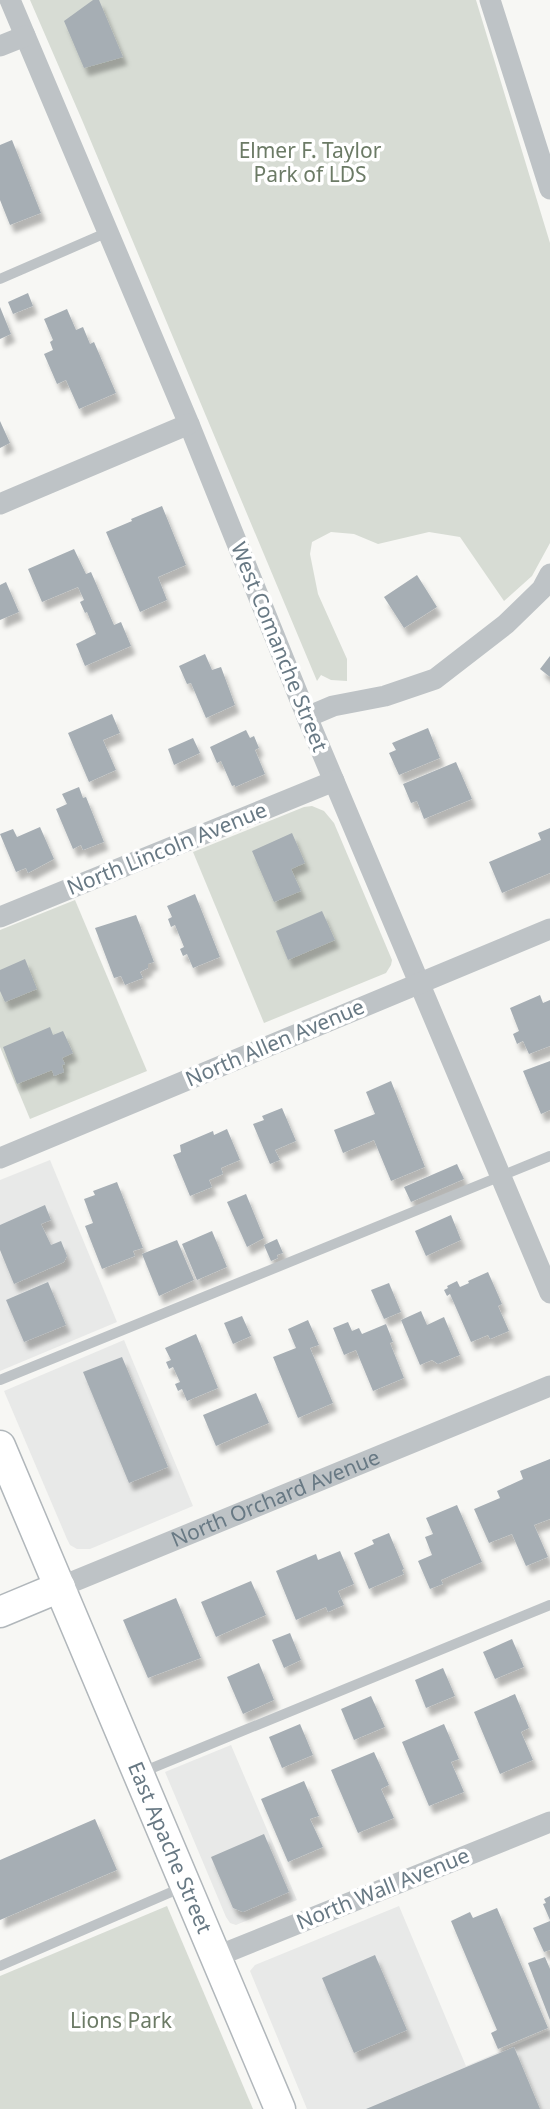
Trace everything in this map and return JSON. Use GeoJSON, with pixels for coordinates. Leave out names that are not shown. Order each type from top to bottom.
{"type":"FeatureCollection","features":[{"type":"Feature","properties":{"kind":"main road","name":"East Apache Street"},"geometry":{"type":"LineString","coordinates":[[0,1446],[280,2109]]}},
{"type":"Feature","properties":{"kind":"main road","name":"North Orchard Avenue"},"geometry":{"type":"LineString","coordinates":[[0,1612],[60,1587]]}},
{"type":"Feature","properties":{"kind":"street","name":"West Comanche Street"},"geometry":{"type":"LineString","coordinates":[[10,0],[189,424],[307,717],[550,1293]]}},
{"type":"Feature","properties":{"kind":"street"},"geometry":{"type":"LineString","coordinates":[[490,0],[550,189]]}},
{"type":"Feature","properties":{"kind":"street"},"geometry":{"type":"LineString","coordinates":[[0,46],[25,36]]}},
{"type":"Feature","properties":{"kind":"street"},"geometry":{"type":"LineString","coordinates":[[0,504],[189,424]]}},
{"type":"Feature","properties":{"kind":"street"},"geometry":{"type":"LineString","coordinates":[[307,717],[333,706],[385,696],[435,679],[506,624],[542,589],[550,574]]}},
{"type":"Feature","properties":{"kind":"street","name":"North Lincoln Avenue"},"geometry":{"type":"LineString","coordinates":[[0,918],[334,780]]}},
{"type":"Feature","properties":{"kind":"street","name":"North Allen Avenue"},"geometry":{"type":"LineString","coordinates":[[0,1158],[550,929]]}},
{"type":"Feature","properties":{"kind":"street","name":"North Orchard Avenue"},"geometry":{"type":"LineString","coordinates":[[60,1587],[550,1386]]}},
{"type":"Feature","properties":{"kind":"street","name":"North Wall Avenue"},"geometry":{"type":"LineString","coordinates":[[215,1957],[550,1822]]}},
{"type":"Feature","properties":{"kind":"lane"},"geometry":{"type":"LineString","coordinates":[[0,279],[108,233]]}},
{"type":"Feature","properties":{"kind":"lane"},"geometry":{"type":"LineString","coordinates":[[0,1380],[550,1156]]}},
{"type":"Feature","properties":{"kind":"lane"},"geometry":{"type":"LineString","coordinates":[[138,1774],[550,1605]]}},
{"type":"Feature","properties":{"kind":"lane"},"geometry":{"type":"LineString","coordinates":[[0,1966],[185,1886]]}},
{"type":"Feature","properties":{"kind":"shaded area"},"geometry":{"type":"Polygon","coordinates":[[[50,1160],[117,1322],[0,1371],[0,1180],[50,1160]]]}},
{"type":"Feature","properties":{"kind":"shaded area"},"geometry":{"type":"Polygon","coordinates":[[[124,1340],[193,1506],[90,1549],[77,1549],[70,1545],[67,1539],[4,1391],[124,1340]]]}},
{"type":"Feature","properties":{"kind":"shaded area"},"geometry":{"type":"Polygon","coordinates":[[[231,1745],[297,1900],[236,1925],[230,1923],[226,1917],[165,1772],[231,1745]]]}},
{"type":"Feature","properties":{"kind":"shaded area"},"geometry":{"type":"Polygon","coordinates":[[[399,1906],[466,2066],[550,2030],[550,2109],[307,2109],[250,1971],[255,1965],[399,1906]]]}},
{"type":"Feature","properties":{"kind":"green space","name":"Elmer F. Taylor Park of LDS"},"geometry":{"type":"Polygon","coordinates":[[[30,0],[476,0],[550,243],[550,543],[532,576],[504,601],[460,537],[429,532],[378,544],[354,534],[331,532],[312,542],[310,554],[318,594],[347,659],[347,681],[331,680],[321,675],[317,681],[30,0]]]}},
{"type":"Feature","properties":{"kind":"green space"},"geometry":{"type":"Polygon","coordinates":[[[312,806],[324,811],[334,823],[392,960],[391,965],[386,973],[264,1023],[193,852],[312,806]]]}},
{"type":"Feature","properties":{"kind":"green space"},"geometry":{"type":"Polygon","coordinates":[[[75,900],[147,1071],[30,1119],[0,1047],[0,930],[75,900]]]}},
{"type":"Feature","properties":{"kind":"green space","name":"Lions Park"},"geometry":{"type":"Polygon","coordinates":[[[167,1906],[253,2109],[0,2109],[0,1976],[167,1906]]]}},
{"type":"Feature","properties":{"kind":"building"},"geometry":{"type":"Polygon","coordinates":[[[93,0],[99,0],[123,57],[84,68],[64,21],[93,0]]]}},
{"type":"Feature","properties":{"kind":"building"},"geometry":{"type":"Polygon","coordinates":[[[12,140],[41,213],[10,225],[0,200],[0,145],[12,140]]]}},
{"type":"Feature","properties":{"kind":"building"},"geometry":{"type":"Polygon","coordinates":[[[28,293],[33,306],[13,314],[8,302],[28,293]]]}},
{"type":"Feature","properties":{"kind":"building"},"geometry":{"type":"Polygon","coordinates":[[[0,307],[11,334],[0,339],[0,307]]]}},
{"type":"Feature","properties":{"kind":"building"},"geometry":{"type":"Polygon","coordinates":[[[67,309],[76,330],[83,327],[90,344],[94,342],[116,393],[79,409],[66,380],[57,384],[44,354],[53,350],[50,342],[53,340],[44,319],[67,309]]]}},
{"type":"Feature","properties":{"kind":"building"},"geometry":{"type":"Polygon","coordinates":[[[0,421],[10,443],[0,448],[0,421]]]}},
{"type":"Feature","properties":{"kind":"building"},"geometry":{"type":"Polygon","coordinates":[[[162,506],[186,565],[158,577],[167,600],[140,612],[106,532],[162,506]]]}},
{"type":"Feature","properties":{"kind":"building"},"geometry":{"type":"Polygon","coordinates":[[[74,549],[86,574],[91,572],[114,625],[121,622],[131,646],[85,666],[76,644],[96,634],[80,602],[84,600],[78,587],[42,602],[28,569],[74,549]]]}},
{"type":"Feature","properties":{"kind":"building"},"geometry":{"type":"Polygon","coordinates":[[[417,575],[437,607],[404,628],[384,597],[417,575]]]}},
{"type":"Feature","properties":{"kind":"building"},"geometry":{"type":"Polygon","coordinates":[[[6,582],[19,612],[0,620],[0,585],[6,582]]]}},
{"type":"Feature","properties":{"kind":"building"},"geometry":{"type":"Polygon","coordinates":[[[205,654],[212,670],[221,667],[235,705],[206,718],[191,683],[187,684],[179,666],[205,654]]]}},
{"type":"Feature","properties":{"kind":"building"},"geometry":{"type":"Polygon","coordinates":[[[550,656],[550,677],[540,669],[550,656]]]}},
{"type":"Feature","properties":{"kind":"building"},"geometry":{"type":"Polygon","coordinates":[[[112,714],[120,733],[103,740],[116,770],[89,782],[68,733],[112,714]]]}},
{"type":"Feature","properties":{"kind":"building"},"geometry":{"type":"Polygon","coordinates":[[[428,728],[440,758],[399,775],[389,753],[396,750],[392,743],[428,728]]]}},
{"type":"Feature","properties":{"kind":"building"},"geometry":{"type":"Polygon","coordinates":[[[246,730],[250,738],[254,736],[259,748],[255,750],[265,774],[235,787],[232,786],[221,761],[217,763],[210,747],[246,730]]]}},
{"type":"Feature","properties":{"kind":"building"},"geometry":{"type":"Polygon","coordinates":[[[193,738],[200,753],[174,765],[168,749],[193,738]]]}},
{"type":"Feature","properties":{"kind":"building"},"geometry":{"type":"Polygon","coordinates":[[[456,762],[472,799],[424,819],[417,801],[411,803],[403,784],[456,762]]]}},
{"type":"Feature","properties":{"kind":"building"},"geometry":{"type":"Polygon","coordinates":[[[79,787],[83,798],[86,797],[104,842],[83,850],[81,845],[73,849],[56,809],[67,804],[62,794],[79,787]]]}},
{"type":"Feature","properties":{"kind":"building"},"geometry":{"type":"Polygon","coordinates":[[[40,827],[54,859],[28,873],[26,868],[16,872],[0,834],[13,829],[17,837],[40,827]]]}},
{"type":"Feature","properties":{"kind":"building"},"geometry":{"type":"Polygon","coordinates":[[[550,828],[550,873],[502,893],[489,862],[541,840],[538,833],[550,828]]]}},
{"type":"Feature","properties":{"kind":"building"},"geometry":{"type":"Polygon","coordinates":[[[292,833],[305,863],[291,869],[301,891],[274,902],[252,851],[292,833]]]}},
{"type":"Feature","properties":{"kind":"building"},"geometry":{"type":"Polygon","coordinates":[[[195,894],[220,957],[193,968],[187,954],[183,956],[180,949],[184,947],[175,925],[171,927],[168,919],[172,917],[167,906],[195,894]]]}},
{"type":"Feature","properties":{"kind":"building"},"geometry":{"type":"Polygon","coordinates":[[[322,911],[335,940],[288,960],[276,931],[322,911]]]}},
{"type":"Feature","properties":{"kind":"building"},"geometry":{"type":"Polygon","coordinates":[[[136,915],[154,962],[140,972],[143,978],[125,985],[121,976],[114,978],[95,928],[136,915]]]}},
{"type":"Feature","properties":{"kind":"building"},"geometry":{"type":"Polygon","coordinates":[[[25,959],[37,989],[5,1002],[0,991],[0,970],[25,959]]]}},
{"type":"Feature","properties":{"kind":"building"},"geometry":{"type":"Polygon","coordinates":[[[540,995],[543,1003],[550,1000],[550,1046],[529,1054],[523,1041],[517,1044],[513,1034],[519,1031],[510,1008],[540,995]]]}},
{"type":"Feature","properties":{"kind":"building"},"geometry":{"type":"Polygon","coordinates":[[[50,1027],[53,1035],[63,1031],[73,1053],[62,1058],[65,1064],[62,1065],[64,1072],[54,1076],[52,1070],[17,1084],[3,1047],[50,1027]]]}},
{"type":"Feature","properties":{"kind":"building"},"geometry":{"type":"Polygon","coordinates":[[[550,1061],[550,1110],[541,1114],[523,1071],[550,1061]]]}},
{"type":"Feature","properties":{"kind":"building"},"geometry":{"type":"Polygon","coordinates":[[[391,1081],[425,1167],[391,1181],[374,1140],[343,1153],[334,1130],[375,1114],[366,1092],[391,1081]]]}},
{"type":"Feature","properties":{"kind":"building"},"geometry":{"type":"Polygon","coordinates":[[[282,1108],[296,1141],[275,1150],[280,1160],[270,1164],[253,1124],[264,1120],[262,1116],[282,1108]]]}},
{"type":"Feature","properties":{"kind":"building"},"geometry":{"type":"Polygon","coordinates":[[[227,1129],[240,1160],[221,1168],[223,1174],[209,1180],[212,1187],[190,1196],[173,1155],[181,1152],[180,1145],[213,1131],[214,1135],[227,1129]]]}},
{"type":"Feature","properties":{"kind":"building"},"geometry":{"type":"Polygon","coordinates":[[[457,1164],[464,1179],[411,1202],[404,1187],[457,1164]]]}},
{"type":"Feature","properties":{"kind":"building"},"geometry":{"type":"Polygon","coordinates":[[[117,1182],[143,1248],[133,1251],[135,1256],[102,1269],[85,1226],[93,1223],[84,1199],[95,1195],[93,1191],[117,1182]]]}},
{"type":"Feature","properties":{"kind":"building"},"geometry":{"type":"Polygon","coordinates":[[[246,1194],[264,1238],[247,1247],[227,1202],[246,1194]]]}},
{"type":"Feature","properties":{"kind":"building"},"geometry":{"type":"Polygon","coordinates":[[[45,1205],[51,1220],[41,1224],[51,1245],[61,1241],[67,1256],[64,1262],[14,1284],[0,1250],[0,1225],[45,1205]]]}},
{"type":"Feature","properties":{"kind":"building"},"geometry":{"type":"Polygon","coordinates":[[[451,1215],[461,1240],[426,1256],[415,1231],[451,1215]]]}},
{"type":"Feature","properties":{"kind":"building"},"geometry":{"type":"Polygon","coordinates":[[[212,1231],[227,1267],[197,1280],[182,1244],[212,1231]]]}},
{"type":"Feature","properties":{"kind":"building"},"geometry":{"type":"Polygon","coordinates":[[[277,1239],[283,1253],[271,1261],[264,1245],[277,1239]]]}},
{"type":"Feature","properties":{"kind":"building"},"geometry":{"type":"Polygon","coordinates":[[[177,1240],[194,1280],[159,1296],[142,1254],[177,1240]]]}},
{"type":"Feature","properties":{"kind":"building"},"geometry":{"type":"Polygon","coordinates":[[[488,1272],[502,1304],[498,1306],[509,1331],[490,1339],[488,1335],[471,1342],[450,1294],[447,1296],[444,1290],[457,1281],[460,1287],[488,1272]]]}},
{"type":"Feature","properties":{"kind":"building"},"geometry":{"type":"Polygon","coordinates":[[[48,1282],[66,1325],[24,1342],[6,1300],[48,1282]]]}},
{"type":"Feature","properties":{"kind":"building"},"geometry":{"type":"Polygon","coordinates":[[[389,1283],[401,1312],[384,1319],[371,1290],[389,1283]]]}},
{"type":"Feature","properties":{"kind":"building"},"geometry":{"type":"Polygon","coordinates":[[[421,1311],[427,1325],[444,1317],[460,1355],[438,1364],[432,1360],[420,1365],[401,1320],[421,1311]]]}},
{"type":"Feature","properties":{"kind":"building"},"geometry":{"type":"Polygon","coordinates":[[[242,1316],[251,1336],[233,1344],[224,1323],[242,1316]]]}},
{"type":"Feature","properties":{"kind":"building"},"geometry":{"type":"Polygon","coordinates":[[[308,1320],[319,1345],[310,1348],[333,1403],[298,1418],[273,1357],[296,1348],[288,1329],[308,1320]]]}},
{"type":"Feature","properties":{"kind":"building"},"geometry":{"type":"Polygon","coordinates":[[[348,1322],[352,1331],[359,1328],[362,1334],[386,1324],[393,1342],[390,1343],[404,1378],[373,1391],[356,1350],[344,1355],[333,1328],[348,1322]]]}},
{"type":"Feature","properties":{"kind":"building"},"geometry":{"type":"Polygon","coordinates":[[[196,1334],[218,1388],[187,1401],[182,1389],[178,1391],[175,1384],[180,1382],[173,1367],[169,1369],[166,1362],[171,1360],[165,1348],[196,1334]]]}},
{"type":"Feature","properties":{"kind":"building"},"geometry":{"type":"Polygon","coordinates":[[[122,1357],[168,1467],[129,1483],[83,1372],[122,1357]]]}},
{"type":"Feature","properties":{"kind":"building"},"geometry":{"type":"Polygon","coordinates":[[[256,1393],[269,1423],[216,1446],[203,1415],[256,1393]]]}},
{"type":"Feature","properties":{"kind":"building"},"geometry":{"type":"Polygon","coordinates":[[[550,1459],[550,1519],[534,1525],[548,1557],[526,1566],[512,1534],[489,1543],[474,1509],[500,1498],[497,1491],[523,1479],[520,1471],[550,1459]]]}},
{"type":"Feature","properties":{"kind":"building"},"geometry":{"type":"Polygon","coordinates":[[[457,1505],[482,1562],[441,1580],[443,1584],[430,1589],[418,1561],[432,1555],[425,1537],[433,1534],[426,1518],[457,1505]]]}},
{"type":"Feature","properties":{"kind":"building"},"geometry":{"type":"Polygon","coordinates":[[[389,1533],[404,1574],[369,1589],[354,1553],[374,1544],[372,1540],[389,1533]]]}},
{"type":"Feature","properties":{"kind":"building"},"geometry":{"type":"Polygon","coordinates":[[[340,1551],[354,1584],[338,1591],[344,1605],[328,1612],[326,1607],[296,1620],[276,1571],[316,1554],[318,1560],[340,1551]]]}},
{"type":"Feature","properties":{"kind":"building"},"geometry":{"type":"Polygon","coordinates":[[[251,1581],[266,1615],[216,1637],[201,1602],[251,1581]]]}},
{"type":"Feature","properties":{"kind":"building"},"geometry":{"type":"Polygon","coordinates":[[[176,1598],[201,1658],[148,1678],[123,1620],[176,1598]]]}},
{"type":"Feature","properties":{"kind":"building"},"geometry":{"type":"Polygon","coordinates":[[[290,1633],[301,1660],[284,1668],[272,1640],[290,1633]]]}},
{"type":"Feature","properties":{"kind":"building"},"geometry":{"type":"Polygon","coordinates":[[[512,1639],[524,1667],[495,1679],[483,1652],[512,1639]]]}},
{"type":"Feature","properties":{"kind":"building"},"geometry":{"type":"Polygon","coordinates":[[[259,1663],[274,1700],[243,1714],[227,1677],[259,1663]]]}},
{"type":"Feature","properties":{"kind":"building"},"geometry":{"type":"Polygon","coordinates":[[[443,1668],[455,1696],[426,1708],[415,1680],[443,1668]]]}},
{"type":"Feature","properties":{"kind":"building"},"geometry":{"type":"Polygon","coordinates":[[[515,1694],[529,1728],[521,1732],[533,1760],[500,1774],[474,1712],[515,1694]]]}},
{"type":"Feature","properties":{"kind":"building"},"geometry":{"type":"Polygon","coordinates":[[[371,1696],[385,1727],[354,1740],[341,1709],[371,1696]]]}},
{"type":"Feature","properties":{"kind":"building"},"geometry":{"type":"Polygon","coordinates":[[[300,1724],[313,1755],[282,1768],[269,1737],[300,1724]]]}},
{"type":"Feature","properties":{"kind":"building"},"geometry":{"type":"Polygon","coordinates":[[[444,1724],[459,1759],[451,1762],[464,1792],[429,1806],[402,1742],[444,1724]]]}},
{"type":"Feature","properties":{"kind":"building"},"geometry":{"type":"Polygon","coordinates":[[[374,1752],[389,1785],[381,1789],[394,1818],[358,1833],[331,1770],[374,1752]]]}},
{"type":"Feature","properties":{"kind":"building"},"geometry":{"type":"Polygon","coordinates":[[[304,1781],[319,1816],[310,1819],[323,1847],[288,1862],[261,1799],[304,1781]]]}},
{"type":"Feature","properties":{"kind":"building"},"geometry":{"type":"Polygon","coordinates":[[[95,1819],[117,1870],[0,1920],[0,1860],[95,1819]]]}},
{"type":"Feature","properties":{"kind":"building"},"geometry":{"type":"Polygon","coordinates":[[[264,1834],[289,1892],[243,1912],[233,1908],[211,1857],[264,1834]]]}},
{"type":"Feature","properties":{"kind":"building"},"geometry":{"type":"Polygon","coordinates":[[[550,1896],[550,1920],[543,1904],[546,1903],[544,1899],[550,1896]]]}},
{"type":"Feature","properties":{"kind":"building"},"geometry":{"type":"Polygon","coordinates":[[[497,1908],[548,2028],[498,2049],[491,2033],[497,2030],[451,1921],[470,1912],[473,1918],[497,1908]]]}},
{"type":"Feature","properties":{"kind":"building"},"geometry":{"type":"Polygon","coordinates":[[[550,1921],[550,1950],[544,1952],[533,1928],[550,1921]]]}},
{"type":"Feature","properties":{"kind":"building"},"geometry":{"type":"Polygon","coordinates":[[[375,1955],[407,2030],[354,2053],[322,1978],[375,1955]]]}},
{"type":"Feature","properties":{"kind":"building"},"geometry":{"type":"Polygon","coordinates":[[[545,1957],[550,1969],[550,2020],[528,1963],[545,1957]]]}},
{"type":"Feature","properties":{"kind":"building"},"geometry":{"type":"Polygon","coordinates":[[[514,2047],[540,2109],[366,2109],[514,2047]]]}}]}
